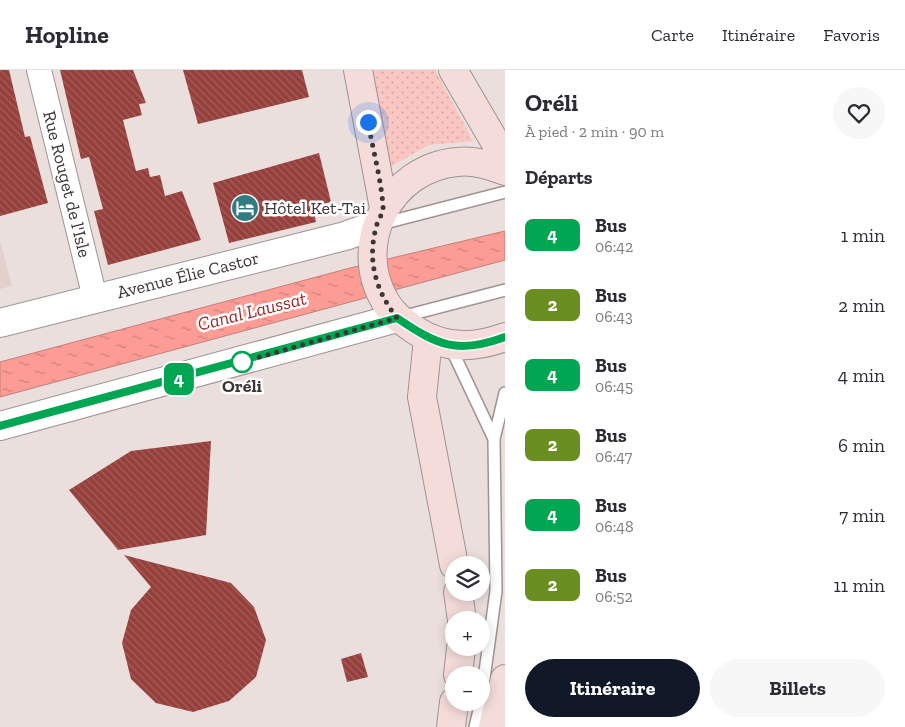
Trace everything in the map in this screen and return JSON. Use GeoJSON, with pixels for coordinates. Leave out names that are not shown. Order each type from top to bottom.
{"type":"FeatureCollection","features":[{"type":"Feature","properties":{"kind":"main road"},"geometry":{"type":"LineString","coordinates":[[358,70],[377,227],[374,275],[391,309],[438,342],[478,345],[505,337]]}},
{"type":"Feature","properties":{"kind":"main road"},"geometry":{"type":"LineString","coordinates":[[453,70],[498,147],[505,170]]}},
{"type":"Feature","properties":{"kind":"main road"},"geometry":{"type":"LineString","coordinates":[[377,227],[405,183],[436,166],[457,162],[478,162],[505,170]]}},
{"type":"Feature","properties":{"kind":"main road"},"geometry":{"type":"LineString","coordinates":[[438,342],[422,397],[452,556]]}},
{"type":"Feature","properties":{"kind":"main road"},"geometry":{"type":"LineString","coordinates":[[493,727],[505,679]]}},
{"type":"Feature","properties":{"kind":"main road"},"geometry":{"type":"LineString","coordinates":[[451,727],[453,711]]}},
{"type":"Feature","properties":{"kind":"street","name":"Rue Rouget de l'Isle"},"geometry":{"type":"LineString","coordinates":[[39,70],[96,298]]}},
{"type":"Feature","properties":{"kind":"street","name":"Avenue Élie Castor"},"geometry":{"type":"LineString","coordinates":[[0,323],[377,227]]}},
{"type":"Feature","properties":{"kind":"street"},"geometry":{"type":"LineString","coordinates":[[0,426],[391,309]]}},
{"type":"Feature","properties":{"kind":"lane"},"geometry":{"type":"LineString","coordinates":[[377,227],[505,192]]}},
{"type":"Feature","properties":{"kind":"lane"},"geometry":{"type":"LineString","coordinates":[[391,309],[505,290]]}},
{"type":"Feature","properties":{"kind":"lane"},"geometry":{"type":"LineString","coordinates":[[438,342],[494,439]]}},
{"type":"Feature","properties":{"kind":"lane"},"geometry":{"type":"LineString","coordinates":[[486,666],[496,591],[494,439],[505,393]]}},
{"type":"Feature","properties":{"kind":"lane"},"geometry":{"type":"LineString","coordinates":[[475,727],[479,711]]}},
{"type":"Feature","properties":{"kind":"shaded area"},"geometry":{"type":"Polygon","coordinates":[[[369,70],[435,70],[473,141],[429,145],[388,168],[369,70]]]}},
{"type":"Feature","properties":{"kind":"shaded area"},"geometry":{"type":"Polygon","coordinates":[[[0,240],[12,286],[0,289],[0,240]]]}},
{"type":"Feature","properties":{"kind":"water","name":"Canal Laussat"},"geometry":{"type":"Polygon","coordinates":[[[505,231],[505,260],[0,397],[0,362],[350,268],[505,231]]]}},
{"type":"Feature","properties":{"kind":"building"},"geometry":{"type":"Polygon","coordinates":[[[0,70],[9,70],[25,137],[30,136],[48,203],[0,216],[0,70]]]}},
{"type":"Feature","properties":{"kind":"building"},"geometry":{"type":"Polygon","coordinates":[[[60,70],[133,70],[146,103],[139,104],[142,115],[123,120],[136,171],[148,168],[150,177],[160,175],[165,196],[182,191],[201,240],[108,265],[94,211],[103,209],[89,157],[81,159],[60,70]]]}},
{"type":"Feature","properties":{"kind":"building"},"geometry":{"type":"Polygon","coordinates":[[[183,70],[302,70],[309,97],[198,124],[183,70]]]}},
{"type":"Feature","properties":{"kind":"building"},"geometry":{"type":"Polygon","coordinates":[[[319,153],[331,202],[313,207],[316,222],[229,243],[213,183],[319,153]]]}},
{"type":"Feature","properties":{"kind":"building"},"geometry":{"type":"Polygon","coordinates":[[[211,441],[206,535],[118,550],[69,490],[131,451],[211,441]]]}},
{"type":"Feature","properties":{"kind":"building"},"geometry":{"type":"Polygon","coordinates":[[[124,555],[231,583],[254,607],[266,640],[256,677],[229,701],[193,712],[156,703],[131,679],[122,643],[131,610],[151,587],[124,555]]]}},
{"type":"Feature","properties":{"kind":"building"},"geometry":{"type":"Polygon","coordinates":[[[361,653],[368,677],[347,682],[341,659],[361,653]]]}},
{"type":"Feature","properties":{"kind":"bus line","name":"4"},"geometry":{"type":"LineString","coordinates":[[0,426],[242,362],[397,318],[428,339],[449,345],[468,346],[487,343],[505,337]]}},
{"type":"Feature","properties":{"kind":"place","name":"Hôtel Ket-Tai"},"geometry":{"type":"Point","coordinates":[245,208]}},
{"type":"Feature","properties":{"kind":"place","name":"Oréli"},"geometry":{"type":"Point","coordinates":[242,362]}},
{"type":"Feature","properties":{"kind":"route"},"geometry":{"type":"LineString","coordinates":[[242,362],[397,318],[384,301],[374,275],[372,247],[376,225],[384,208],[368,122]]}}]}
